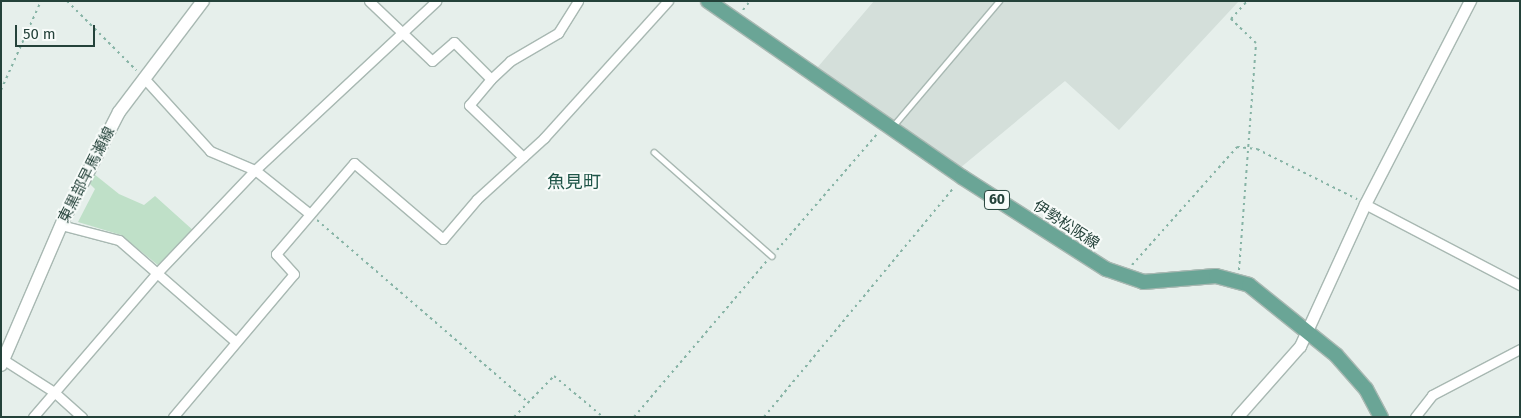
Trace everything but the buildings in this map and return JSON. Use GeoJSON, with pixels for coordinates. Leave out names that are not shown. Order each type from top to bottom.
{"type":"FeatureCollection","features":[{"type":"Feature","properties":{"kind":"main road","name":"東黒部早馬瀬線"},"geometry":{"type":"LineString","coordinates":[[2,363],[61,226],[143,77],[203,1]]}},
{"type":"Feature","properties":{"kind":"main road","name":"伊勢松阪線"},"geometry":{"type":"LineString","coordinates":[[708,1],[888,127],[1091,261],[1126,279],[1216,276],[1240,282],[1308,331],[1350,369],[1381,417]]}},
{"type":"Feature","properties":{"kind":"street"},"geometry":{"type":"LineString","coordinates":[[369,1],[405,32],[432,61],[454,42],[491,79]]}},
{"type":"Feature","properties":{"kind":"street"},"geometry":{"type":"LineString","coordinates":[[33,417],[157,273],[255,170],[405,32],[436,1]]}},
{"type":"Feature","properties":{"kind":"street"},"geometry":{"type":"LineString","coordinates":[[523,157],[469,105],[491,79],[510,61],[558,33],[578,1]]}},
{"type":"Feature","properties":{"kind":"street"},"geometry":{"type":"LineString","coordinates":[[173,417],[294,274],[276,254],[354,163],[443,239],[477,199],[523,157],[668,1]]}},
{"type":"Feature","properties":{"kind":"street"},"geometry":{"type":"LineString","coordinates":[[1237,417],[1291,359],[1308,331],[1365,204],[1470,1]]}},
{"type":"Feature","properties":{"kind":"street"},"geometry":{"type":"LineString","coordinates":[[143,77],[210,150],[255,170],[310,214]]}},
{"type":"Feature","properties":{"kind":"street"},"geometry":{"type":"LineString","coordinates":[[1365,204],[1520,285]]}},
{"type":"Feature","properties":{"kind":"street"},"geometry":{"type":"LineString","coordinates":[[61,226],[119,240],[236,342]]}},
{"type":"Feature","properties":{"kind":"street"},"geometry":{"type":"LineString","coordinates":[[1415,417],[1432,395],[1520,350]]}},
{"type":"Feature","properties":{"kind":"street"},"geometry":{"type":"LineString","coordinates":[[2,363],[54,392],[82,417]]}},
{"type":"Feature","properties":{"kind":"lane"},"geometry":{"type":"LineString","coordinates":[[888,127],[999,1]]}},
{"type":"Feature","properties":{"kind":"lane"},"geometry":{"type":"LineString","coordinates":[[654,152],[772,256]]}},
{"type":"Feature","properties":{"kind":"path"},"geometry":{"type":"LineString","coordinates":[[1,90],[41,1]]}},
{"type":"Feature","properties":{"kind":"path"},"geometry":{"type":"LineString","coordinates":[[67,1],[143,77]]}},
{"type":"Feature","properties":{"kind":"path"},"geometry":{"type":"LineString","coordinates":[[1240,282],[1237,258],[1256,43],[1231,19],[1247,1]]}},
{"type":"Feature","properties":{"kind":"path"},"geometry":{"type":"LineString","coordinates":[[634,417],[772,256],[888,127]]}},
{"type":"Feature","properties":{"kind":"path"},"geometry":{"type":"LineString","coordinates":[[1126,279],[1128,269],[1237,147],[1247,148],[1365,204]]}},
{"type":"Feature","properties":{"kind":"path"},"geometry":{"type":"LineString","coordinates":[[764,417],[962,177]]}},
{"type":"Feature","properties":{"kind":"path"},"geometry":{"type":"LineString","coordinates":[[310,214],[528,401]]}},
{"type":"Feature","properties":{"kind":"path"},"geometry":{"type":"LineString","coordinates":[[514,417],[554,376],[603,417]]}},
{"type":"Feature","properties":{"kind":"shaded area"},"geometry":{"type":"Polygon","coordinates":[[[874,1],[1239,1],[1119,130],[1065,81],[960,168],[817,68],[874,1]]]}},
{"type":"Feature","properties":{"kind":"green space"},"geometry":{"type":"Polygon","coordinates":[[[94,174],[119,194],[144,205],[155,196],[195,232],[159,266],[121,235],[78,222],[95,189],[89,183],[94,174]]]}},
{"type":"Feature","properties":{"kind":"district","name":"魚見町"},"geometry":{"type":"Point","coordinates":[574,182]}}]}
